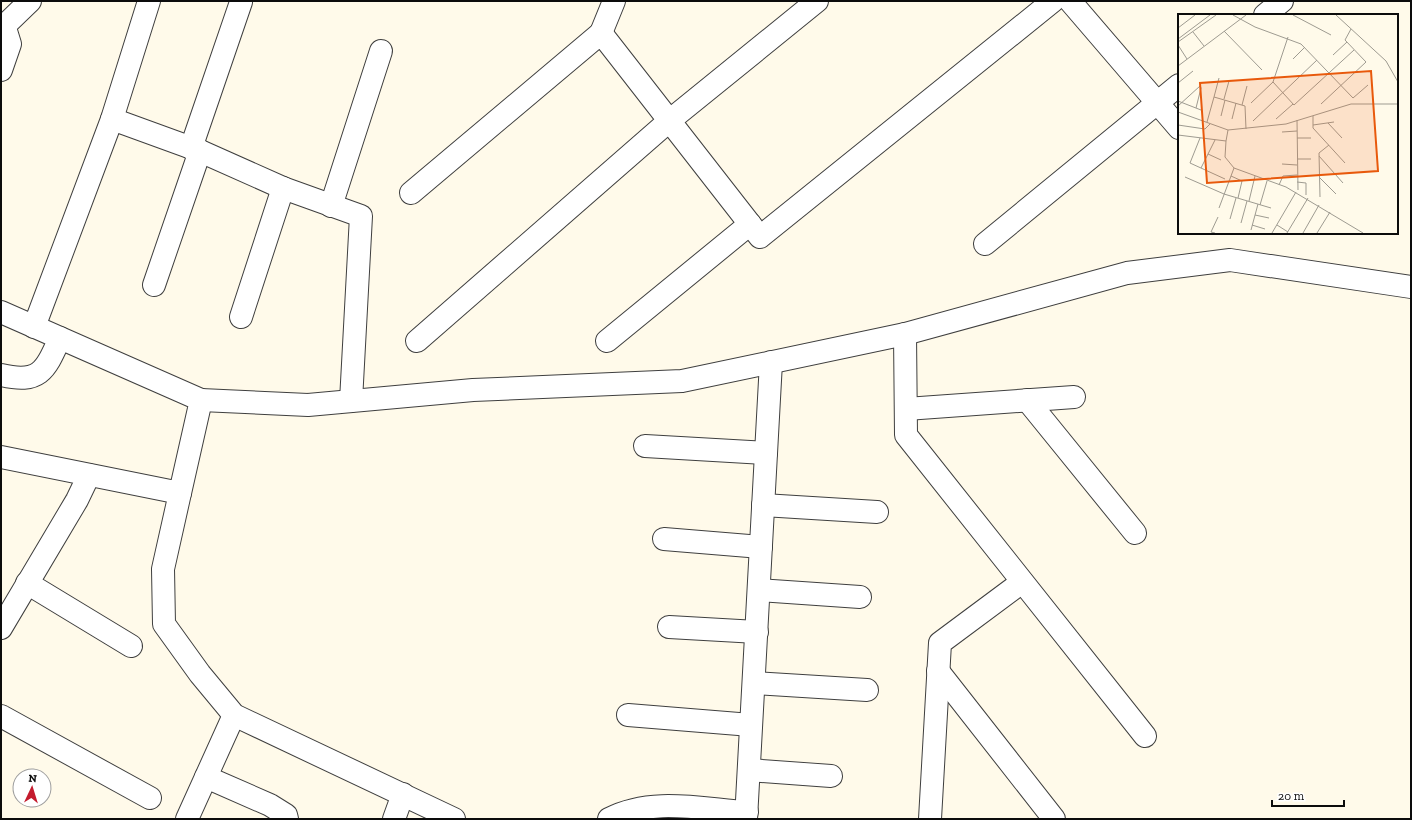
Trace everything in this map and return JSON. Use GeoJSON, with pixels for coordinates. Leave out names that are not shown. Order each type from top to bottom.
{"type":"FeatureCollection","features":[{"type":"Feature","properties":{"kind":"street"},"geometry":{"type":"LineString","coordinates":[[1,70],[10,44],[6,31],[1,29],[30,1]]}},
{"type":"Feature","properties":{"kind":"street"},"geometry":{"type":"LineString","coordinates":[[34,327],[112,119],[149,1]]}},
{"type":"Feature","properties":{"kind":"street"},"geometry":{"type":"LineString","coordinates":[[411,193],[601,33],[614,1]]}},
{"type":"Feature","properties":{"kind":"street"},"geometry":{"type":"LineString","coordinates":[[417,340],[670,121],[817,1]]}},
{"type":"Feature","properties":{"kind":"street"},"geometry":{"type":"LineString","coordinates":[[601,33],[760,237],[1053,1]]}},
{"type":"Feature","properties":{"kind":"street"},"geometry":{"type":"LineString","coordinates":[[1070,1],[1178,127]]}},
{"type":"Feature","properties":{"kind":"street"},"geometry":{"type":"LineString","coordinates":[[1266,14],[1282,1]]}},
{"type":"Feature","properties":{"kind":"street"},"geometry":{"type":"LineString","coordinates":[[154,285],[241,2]]}},
{"type":"Feature","properties":{"kind":"street"},"geometry":{"type":"LineString","coordinates":[[331,206],[381,51]]}},
{"type":"Feature","properties":{"kind":"street"},"geometry":{"type":"LineString","coordinates":[[985,244],[1178,86]]}},
{"type":"Feature","properties":{"kind":"street"},"geometry":{"type":"LineString","coordinates":[[112,119],[195,149],[283,188],[361,216],[351,401]]}},
{"type":"Feature","properties":{"kind":"street"},"geometry":{"type":"LineString","coordinates":[[241,316],[283,188]]}},
{"type":"Feature","properties":{"kind":"street"},"geometry":{"type":"LineString","coordinates":[[607,341],[750,224]]}},
{"type":"Feature","properties":{"kind":"street"},"geometry":{"type":"LineString","coordinates":[[1,312],[201,400],[308,405],[473,390],[682,381],[905,334],[1127,273],[1230,260],[1411,287]]}},
{"type":"Feature","properties":{"kind":"street"},"geometry":{"type":"LineString","coordinates":[[905,334],[906,435],[1145,736]]}},
{"type":"Feature","properties":{"kind":"street"},"geometry":{"type":"LineString","coordinates":[[1,374],[17,378],[33,377],[48,365],[60,338]]}},
{"type":"Feature","properties":{"kind":"street"},"geometry":{"type":"LineString","coordinates":[[609,819],[625,811],[652,806],[747,815],[771,362]]}},
{"type":"Feature","properties":{"kind":"street"},"geometry":{"type":"LineString","coordinates":[[906,409],[1074,397]]}},
{"type":"Feature","properties":{"kind":"street"},"geometry":{"type":"LineString","coordinates":[[201,400],[163,569],[164,624],[200,674],[234,715],[454,819]]}},
{"type":"Feature","properties":{"kind":"street"},"geometry":{"type":"LineString","coordinates":[[1026,400],[1135,533]]}},
{"type":"Feature","properties":{"kind":"street"},"geometry":{"type":"LineString","coordinates":[[645,446],[766,453]]}},
{"type":"Feature","properties":{"kind":"street"},"geometry":{"type":"LineString","coordinates":[[1,457],[180,493]]}},
{"type":"Feature","properties":{"kind":"street"},"geometry":{"type":"LineString","coordinates":[[1,628],[89,475]]}},
{"type":"Feature","properties":{"kind":"street"},"geometry":{"type":"LineString","coordinates":[[764,505],[877,512]]}},
{"type":"Feature","properties":{"kind":"street"},"geometry":{"type":"LineString","coordinates":[[664,538],[761,547]]}},
{"type":"Feature","properties":{"kind":"street"},"geometry":{"type":"LineString","coordinates":[[930,819],[940,643],[1022,582]]}},
{"type":"Feature","properties":{"kind":"street"},"geometry":{"type":"LineString","coordinates":[[28,583],[131,646]]}},
{"type":"Feature","properties":{"kind":"street"},"geometry":{"type":"LineString","coordinates":[[759,590],[860,597]]}},
{"type":"Feature","properties":{"kind":"street"},"geometry":{"type":"LineString","coordinates":[[669,627],[757,632]]}},
{"type":"Feature","properties":{"kind":"street"},"geometry":{"type":"LineString","coordinates":[[938,671],[1054,819]]}},
{"type":"Feature","properties":{"kind":"street"},"geometry":{"type":"LineString","coordinates":[[754,683],[867,690]]}},
{"type":"Feature","properties":{"kind":"street"},"geometry":{"type":"LineString","coordinates":[[187,819],[234,715]]}},
{"type":"Feature","properties":{"kind":"street"},"geometry":{"type":"LineString","coordinates":[[628,715],[751,725]]}},
{"type":"Feature","properties":{"kind":"street"},"geometry":{"type":"LineString","coordinates":[[1,716],[150,798]]}},
{"type":"Feature","properties":{"kind":"street"},"geometry":{"type":"LineString","coordinates":[[749,770],[831,776]]}},
{"type":"Feature","properties":{"kind":"street"},"geometry":{"type":"LineString","coordinates":[[206,776],[270,805],[286,815],[287,819]]}},
{"type":"Feature","properties":{"kind":"street"},"geometry":{"type":"LineString","coordinates":[[394,819],[403,794]]}}]}
